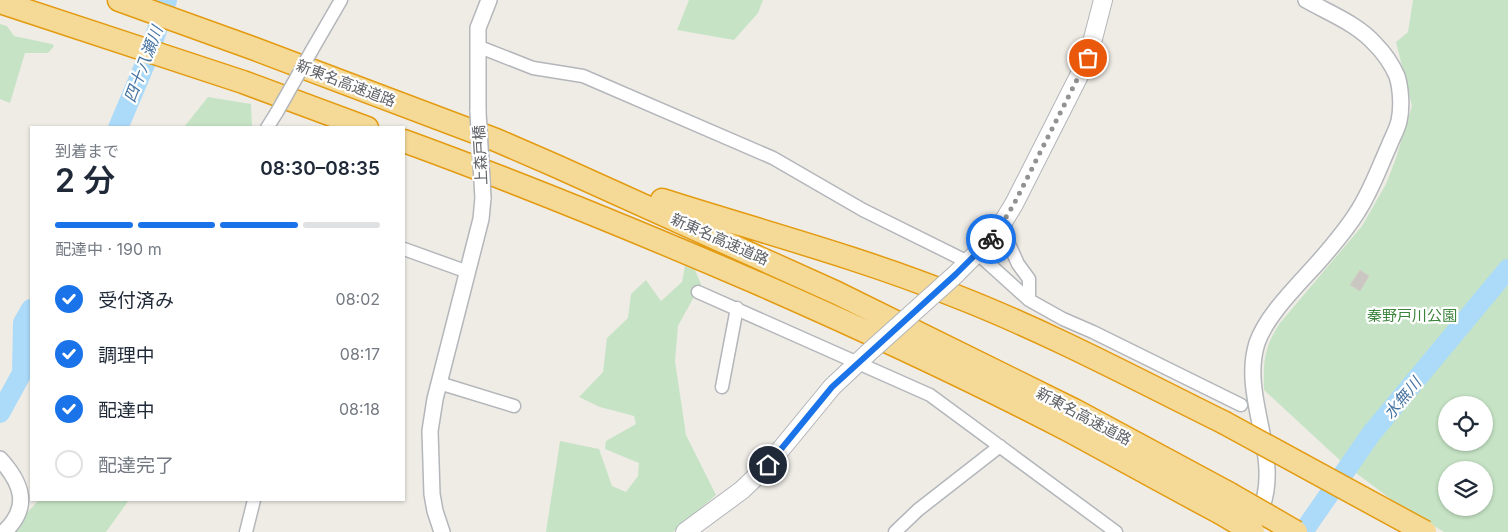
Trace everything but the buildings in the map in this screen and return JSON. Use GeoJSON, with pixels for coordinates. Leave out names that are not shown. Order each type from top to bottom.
{"type":"FeatureCollection","features":[{"type":"Feature","properties":{"kind":"highway","name":"新東名高速道路"},"geometry":{"type":"LineString","coordinates":[[119,0],[256,49],[496,140],[837,293],[1074,410],[1224,503],[1253,532]]}},
{"type":"Feature","properties":{"kind":"highway"},"geometry":{"type":"LineString","coordinates":[[0,2],[243,82],[362,126]]}},
{"type":"Feature","properties":{"kind":"highway","name":"新東名高速道路"},"geometry":{"type":"LineString","coordinates":[[405,141],[551,196],[826,313],[1067,430],[1224,503],[1296,532]]}},
{"type":"Feature","properties":{"kind":"highway"},"geometry":{"type":"LineString","coordinates":[[556,166],[878,267],[952,294],[1022,323],[1223,422],[1425,532]]}},
{"type":"Feature","properties":{"kind":"main road"},"geometry":{"type":"LineString","coordinates":[[685,532],[742,490],[768,465],[832,387],[967,263],[1004,221],[1088,58],[1103,0]]}},
{"type":"Feature","properties":{"kind":"street"},"geometry":{"type":"LineString","coordinates":[[268,126],[341,0]]}},
{"type":"Feature","properties":{"kind":"street"},"geometry":{"type":"LineString","coordinates":[[1248,532],[1261,511],[1267,490],[1268,472],[1253,378],[1254,352],[1262,331],[1272,315],[1342,234],[1358,210],[1375,178],[1399,122],[1400,98],[1397,77],[1388,60],[1376,44],[1362,32],[1306,0]]}},
{"type":"Feature","properties":{"kind":"street","name":"上森戸橋"},"geometry":{"type":"LineString","coordinates":[[442,532],[432,494],[430,431],[439,384],[481,219],[483,198],[478,112],[477,46],[478,28],[487,1]]}},
{"type":"Feature","properties":{"kind":"street"},"geometry":{"type":"LineString","coordinates":[[477,46],[533,68],[583,76],[773,158],[863,210],[967,263],[1063,319],[1241,405]]}},
{"type":"Feature","properties":{"kind":"street"},"geometry":{"type":"LineString","coordinates":[[1004,221],[1018,264],[1029,279],[1029,300]]}},
{"type":"Feature","properties":{"kind":"street"},"geometry":{"type":"LineString","coordinates":[[405,249],[468,272]]}},
{"type":"Feature","properties":{"kind":"street"},"geometry":{"type":"LineString","coordinates":[[698,292],[862,359],[930,394],[1116,532]]}},
{"type":"Feature","properties":{"kind":"street"},"geometry":{"type":"LineString","coordinates":[[722,387],[737,308]]}},
{"type":"Feature","properties":{"kind":"street"},"geometry":{"type":"LineString","coordinates":[[439,384],[514,406]]}},
{"type":"Feature","properties":{"kind":"street"},"geometry":{"type":"LineString","coordinates":[[895,532],[918,510],[1000,446]]}},
{"type":"Feature","properties":{"kind":"street"},"geometry":{"type":"LineString","coordinates":[[0,459],[10,470],[17,484],[20,498],[20,511],[17,518],[4,532]]}},
{"type":"Feature","properties":{"kind":"street"},"geometry":{"type":"LineString","coordinates":[[246,532],[254,501]]}},
{"type":"Feature","properties":{"kind":"green space"},"geometry":{"type":"Polygon","coordinates":[[[689,0],[763,0],[758,13],[734,40],[677,30],[689,0]]]}},
{"type":"Feature","properties":{"kind":"green space","name":"秦野戸川公園"},"geometry":{"type":"Polygon","coordinates":[[[1413,0],[1508,0],[1508,532],[1444,532],[1396,503],[1344,464],[1264,390],[1266,355],[1280,323],[1362,226],[1386,184],[1396,158],[1412,106],[1396,42],[1408,32],[1413,0]]]}},
{"type":"Feature","properties":{"kind":"green space"},"geometry":{"type":"Polygon","coordinates":[[[0,24],[7,26],[14,36],[54,46],[48,53],[25,53],[10,103],[0,99],[0,24]]]}},
{"type":"Feature","properties":{"kind":"green space"},"geometry":{"type":"Polygon","coordinates":[[[208,97],[251,104],[252,126],[185,126],[208,97]]]}},
{"type":"Feature","properties":{"kind":"green space"},"geometry":{"type":"Polygon","coordinates":[[[685,266],[695,270],[701,284],[678,326],[675,361],[686,435],[716,495],[673,532],[546,532],[560,441],[599,449],[612,486],[626,492],[638,476],[639,463],[605,449],[606,441],[636,424],[634,416],[600,407],[579,397],[603,372],[607,338],[628,318],[631,294],[646,280],[661,301],[682,282],[685,266]]]}},
{"type":"Feature","properties":{"kind":"green space"},"geometry":{"type":"Polygon","coordinates":[[[38,501],[128,501],[106,532],[9,532],[38,501]]]}},
{"type":"Feature","properties":{"kind":"waterway","name":"四十八瀬川"},"geometry":{"type":"LineString","coordinates":[[119,126],[148,57],[167,0]]}},
{"type":"Feature","properties":{"kind":"waterway","name":"水無川"},"geometry":{"type":"LineString","coordinates":[[1303,532],[1371,434],[1508,269]]}},
{"type":"Feature","properties":{"kind":"waterway","name":"四十八瀬川"},"geometry":{"type":"LineString","coordinates":[[0,413],[22,373],[23,323],[30,311]]}},
{"type":"Feature","properties":{"kind":"way so far"},"geometry":{"type":"LineString","coordinates":[[991,239],[1014,204],[1088,58]]}},
{"type":"Feature","properties":{"kind":"route"},"geometry":{"type":"LineString","coordinates":[[768,465],[832,387],[856,363],[956,274],[991,239]]}}]}
